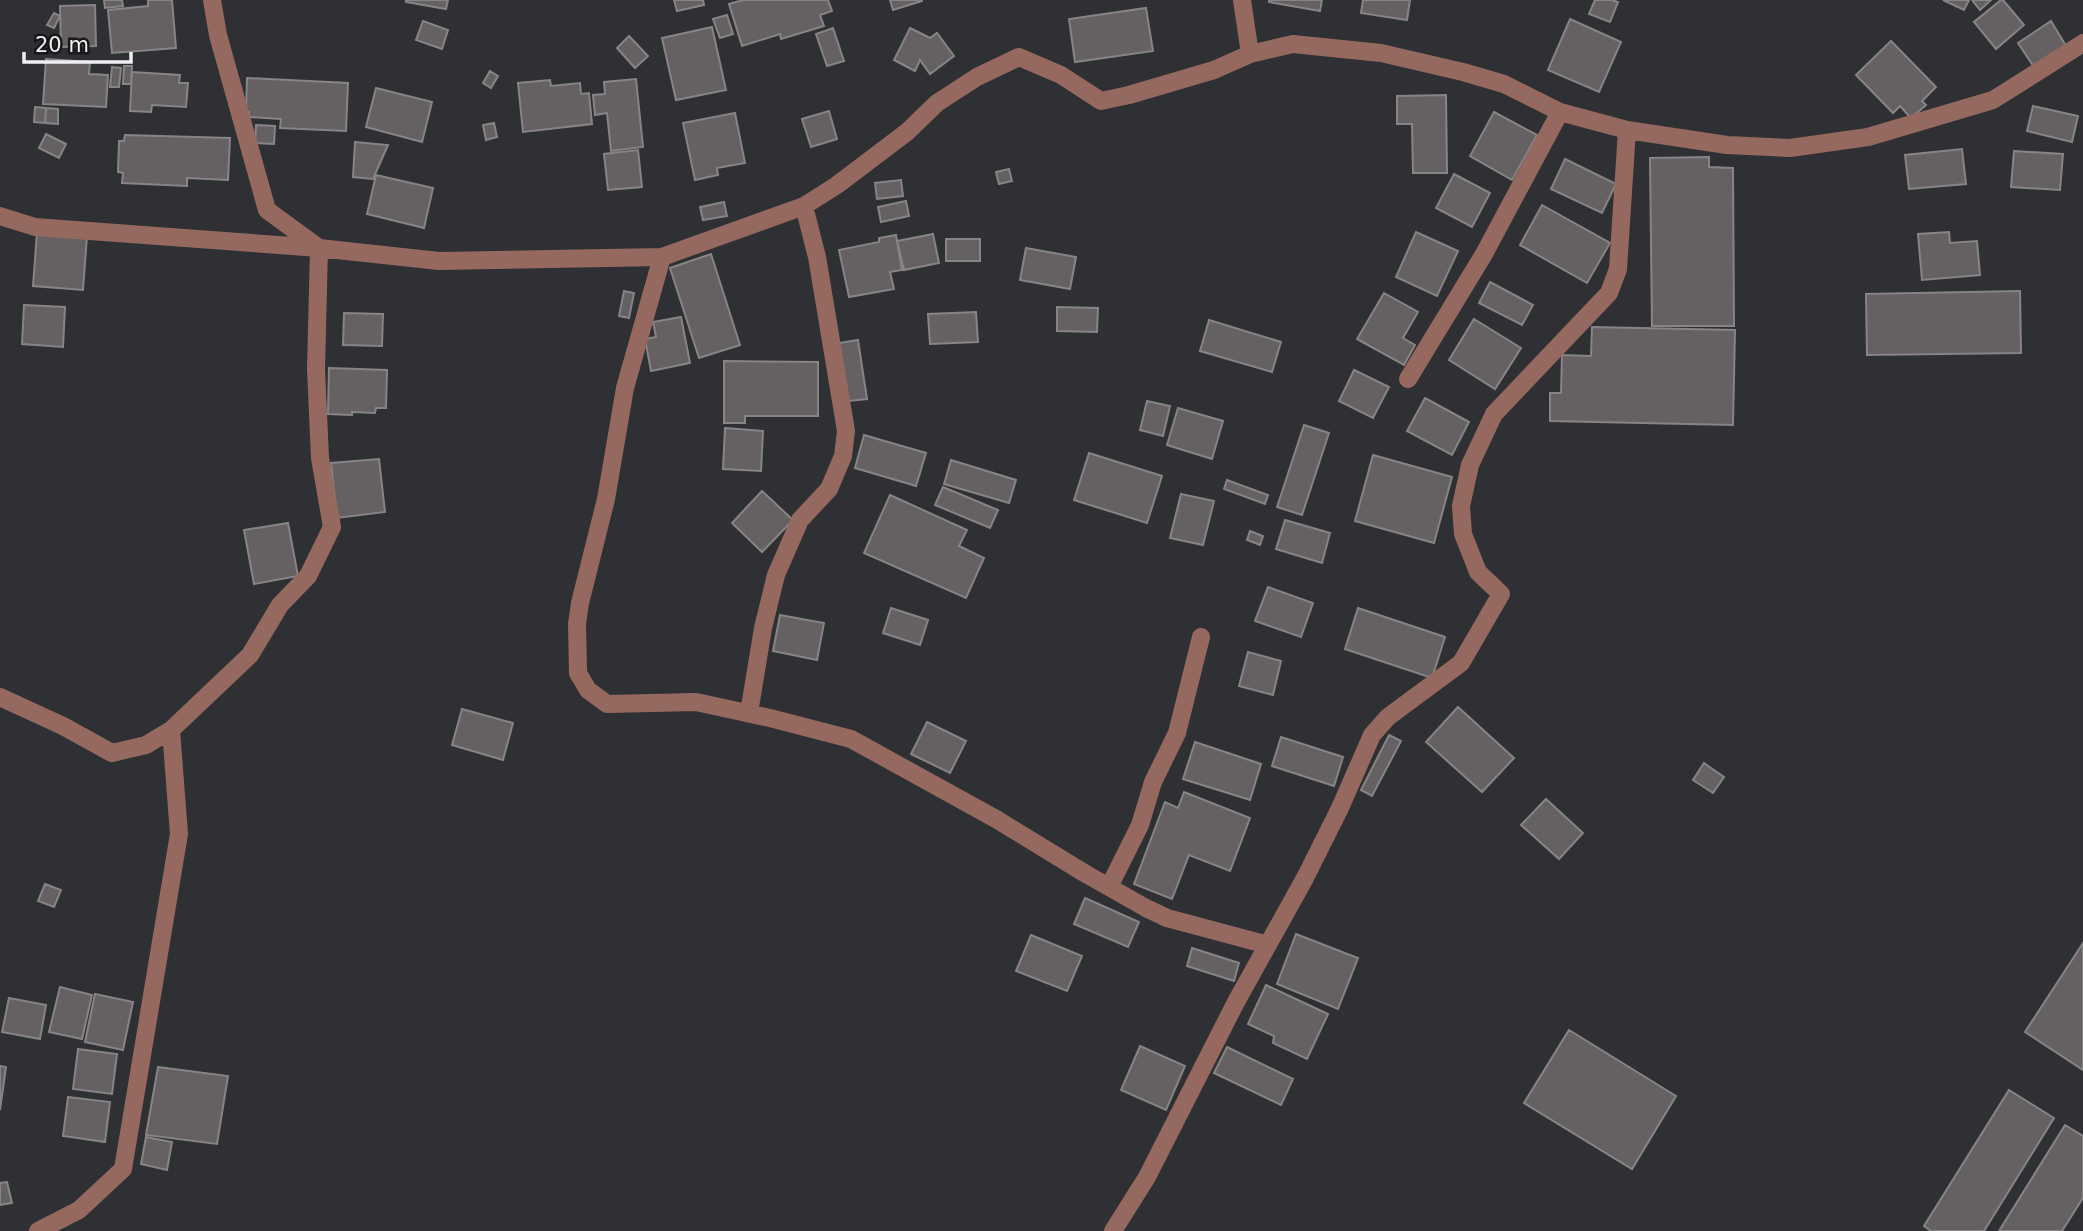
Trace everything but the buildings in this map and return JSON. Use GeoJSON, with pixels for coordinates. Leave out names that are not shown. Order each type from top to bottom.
{"type":"FeatureCollection","features":[{"type":"Feature","properties":{"kind":"street"},"geometry":{"type":"LineString","coordinates":[[212,0],[218,35],[267,210],[319,248]]}},
{"type":"Feature","properties":{"kind":"street"},"geometry":{"type":"LineString","coordinates":[[1242,0],[1250,54]]}},
{"type":"Feature","properties":{"kind":"street"},"geometry":{"type":"LineString","coordinates":[[0,216],[35,228],[319,248],[439,261],[663,257],[804,206],[837,185],[907,132],[937,103],[977,77],[1019,57],[1061,75],[1101,101],[1214,70],[1250,54],[1293,44],[1381,53],[1504,84],[1560,112],[1627,130],[1727,145],[1790,148],[1868,137],[1993,100],[2075,57],[2083,43]]}},
{"type":"Feature","properties":{"kind":"street"},"geometry":{"type":"LineString","coordinates":[[1408,379],[1484,254],[1560,112]]}},
{"type":"Feature","properties":{"kind":"street"},"geometry":{"type":"LineString","coordinates":[[1113,1231],[1147,1177],[1236,1002],[1340,808],[1372,735],[1388,717],[1461,663],[1502,594],[1478,572],[1463,534],[1461,506],[1470,465],[1494,414],[1609,293],[1618,269],[1627,130]]}},
{"type":"Feature","properties":{"kind":"street"},"geometry":{"type":"LineString","coordinates":[[749,713],[763,628],[779,564],[800,520],[829,489],[843,456],[846,431],[817,257],[804,206]]}},
{"type":"Feature","properties":{"kind":"street"},"geometry":{"type":"LineString","coordinates":[[0,697],[63,726],[112,753],[146,745],[171,730],[250,654],[280,605],[308,576],[332,527],[320,457],[316,369],[319,248]]}},
{"type":"Feature","properties":{"kind":"street"},"geometry":{"type":"LineString","coordinates":[[663,257],[625,388],[606,499],[580,603],[578,673],[588,690],[607,704],[696,702],[851,739],[1167,918],[1268,945]]}},
{"type":"Feature","properties":{"kind":"street"},"geometry":{"type":"LineString","coordinates":[[1109,887],[1140,825],[1153,782],[1177,733],[1201,637]]}},
{"type":"Feature","properties":{"kind":"street"},"geometry":{"type":"LineString","coordinates":[[38,1231],[79,1210],[123,1169],[178,834],[171,730]]}}]}
